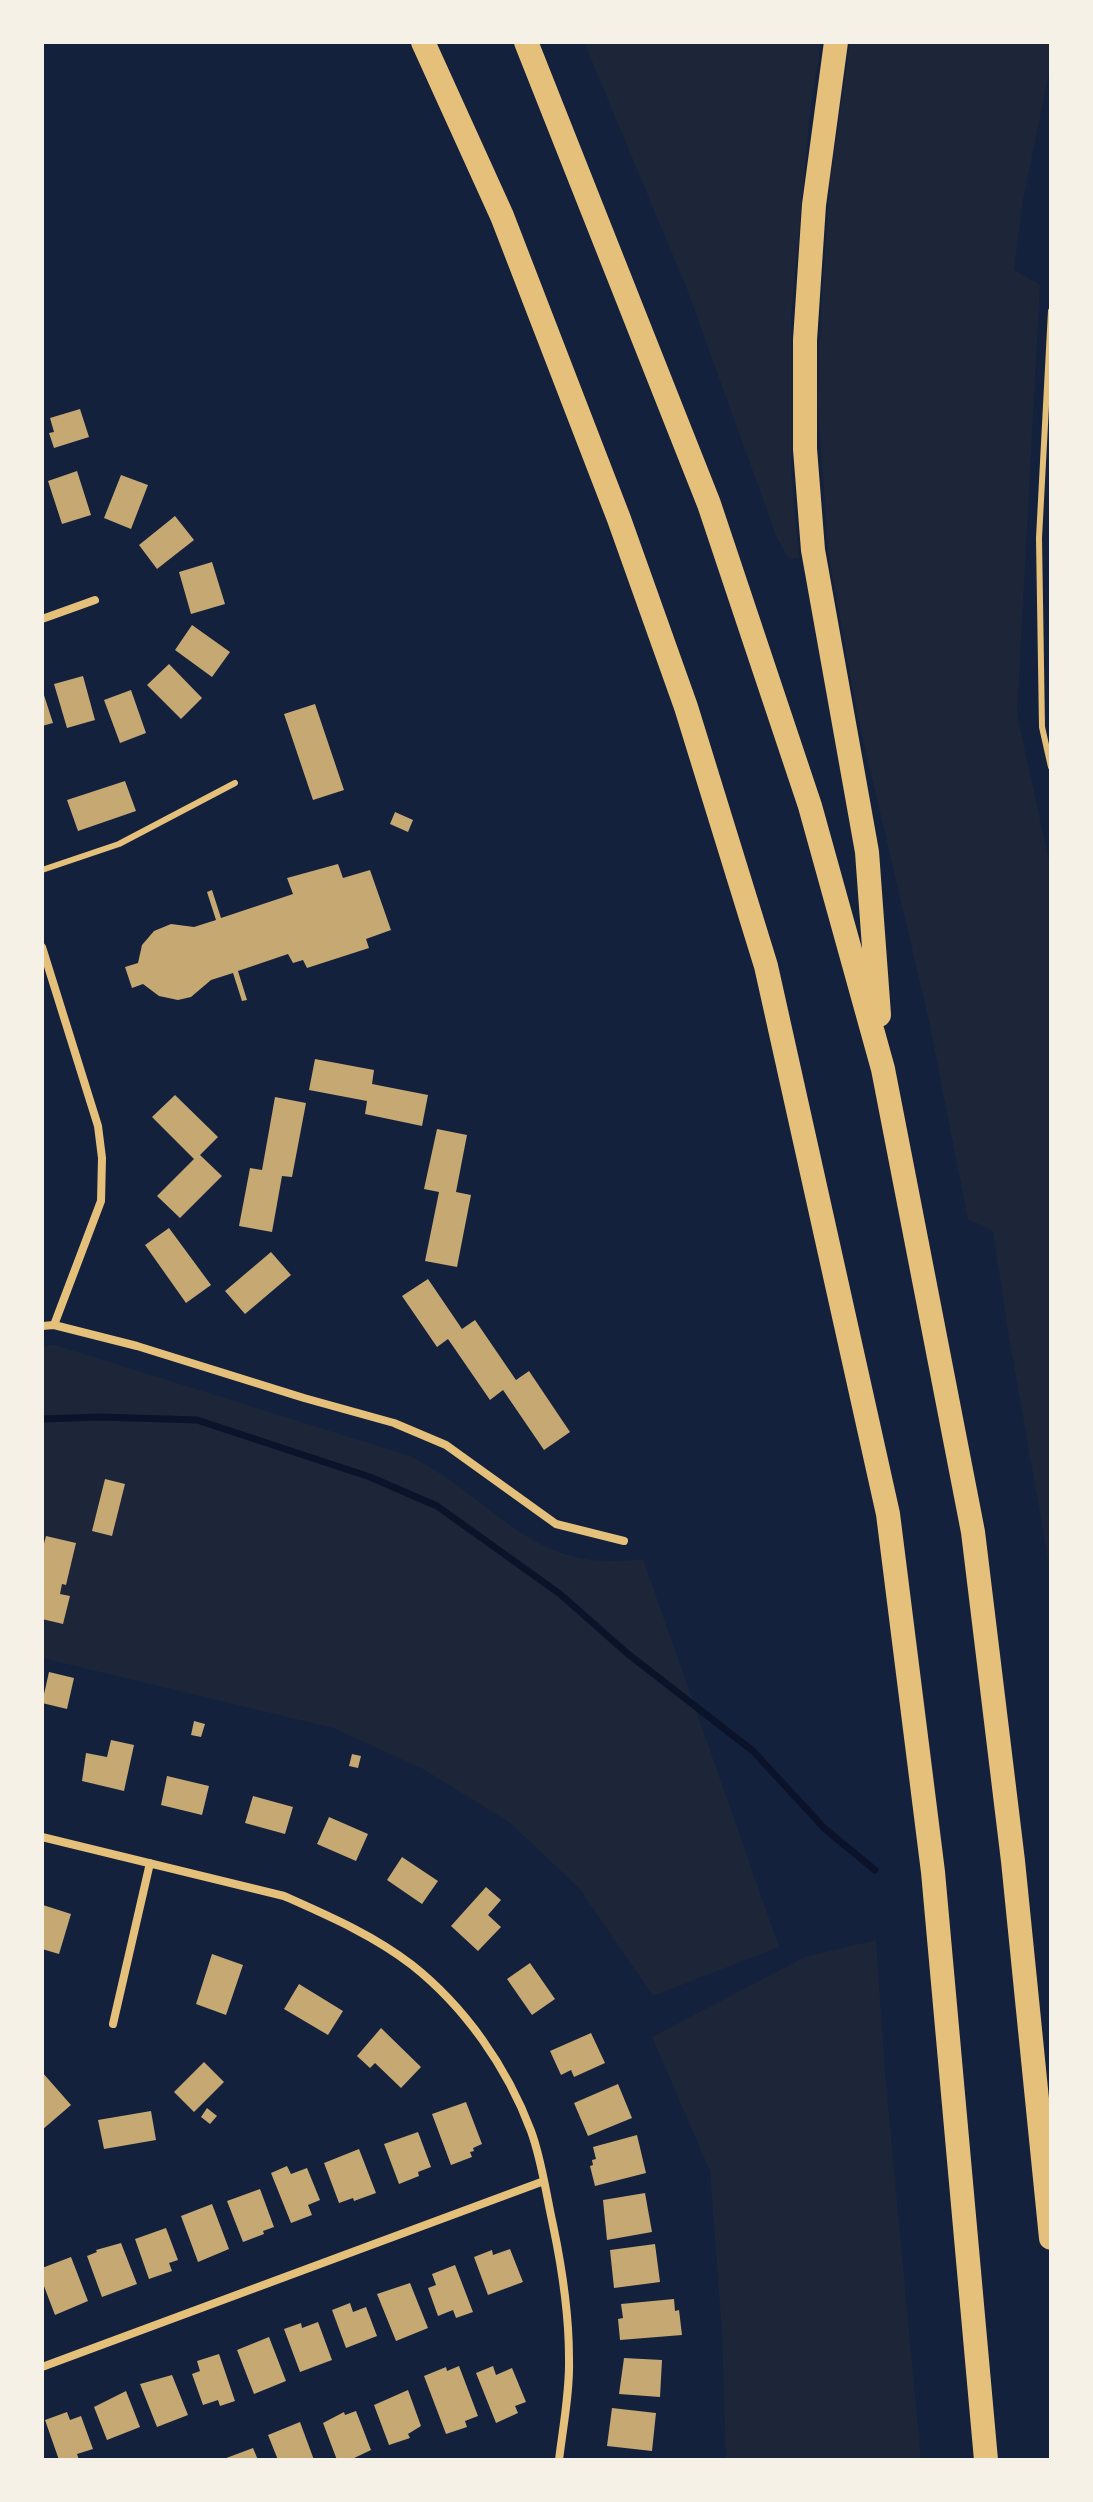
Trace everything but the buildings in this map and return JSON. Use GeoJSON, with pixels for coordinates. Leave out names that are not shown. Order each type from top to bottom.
{"type":"FeatureCollection","features":[{"type":"Feature","properties":{"kind":"highway"},"geometry":{"type":"LineString","coordinates":[[423,42],[502,216],[619,519],[686,707],[766,966],[888,1514],[933,1872],[986,2460]]}},
{"type":"Feature","properties":{"kind":"highway"},"geometry":{"type":"LineString","coordinates":[[526,42],[709,504],[810,806],[883,1069],[973,1532],[1015,1877],[1051,2238]]}},
{"type":"Feature","properties":{"kind":"highway"},"geometry":{"type":"LineString","coordinates":[[836,42],[814,205],[805,340],[805,449],[813,550],[867,852],[883,1069]]}},
{"type":"Feature","properties":{"kind":"street"},"geometry":{"type":"LineString","coordinates":[[42,619],[95,600]]}},
{"type":"Feature","properties":{"kind":"street"},"geometry":{"type":"LineString","coordinates":[[42,947],[98,1126],[102,1158],[101,1201],[54,1325]]}},
{"type":"Feature","properties":{"kind":"street"},"geometry":{"type":"LineString","coordinates":[[42,1326],[54,1325],[137,1346],[394,1423],[446,1445],[556,1524],[624,1541]]}},
{"type":"Feature","properties":{"kind":"street"},"geometry":{"type":"LineString","coordinates":[[42,1837],[284,1896],[369,1936],[413,1966],[448,1999],[499,2065],[515,2094],[532,2134],[544,2181],[564,2294],[569,2358],[559,2460]]}},
{"type":"Feature","properties":{"kind":"street"},"geometry":{"type":"LineString","coordinates":[[113,2024],[150,1863]]}},
{"type":"Feature","properties":{"kind":"street"},"geometry":{"type":"LineString","coordinates":[[42,2367],[544,2181]]}},
{"type":"Feature","properties":{"kind":"lane"},"geometry":{"type":"LineString","coordinates":[[1051,311],[1039,538],[1042,727],[1051,767]]}},
{"type":"Feature","properties":{"kind":"lane"},"geometry":{"type":"LineString","coordinates":[[42,870],[119,844],[235,783]]}},
{"type":"Feature","properties":{"kind":"shaded area"},"geometry":{"type":"Polygon","coordinates":[[[584,42],[821,42],[810,113],[791,318],[791,469],[799,558],[789,559],[777,538],[687,289],[584,42]]]}},
{"type":"Feature","properties":{"kind":"shaded area"},"geometry":{"type":"Polygon","coordinates":[[[850,42],[1051,42],[1051,63],[1023,200],[1014,270],[1040,285],[1017,714],[1051,870],[1051,1576],[993,1231],[968,1219],[929,1021],[858,718],[828,551],[818,403],[822,291],[830,183],[850,42]]]}},
{"type":"Feature","properties":{"kind":"shaded area"},"geometry":{"type":"Polygon","coordinates":[[[55,1345],[410,1456],[441,1474],[518,1530],[543,1545],[572,1556],[604,1561],[643,1559],[779,1947],[653,1996],[579,1888],[509,1822],[423,1769],[333,1728],[42,1658],[42,1346],[55,1345]]]}},
{"type":"Feature","properties":{"kind":"shaded area"},"geometry":{"type":"Polygon","coordinates":[[[876,1940],[885,2073],[921,2460],[726,2460],[722,2332],[710,2171],[652,2037],[805,1957],[876,1940]]]}},
{"type":"Feature","properties":{"kind":"waterway"},"geometry":{"type":"LineString","coordinates":[[42,1419],[197,1420],[370,1477],[437,1506],[560,1594],[628,1654],[753,1751],[825,1829],[875,1870]]}}]}
